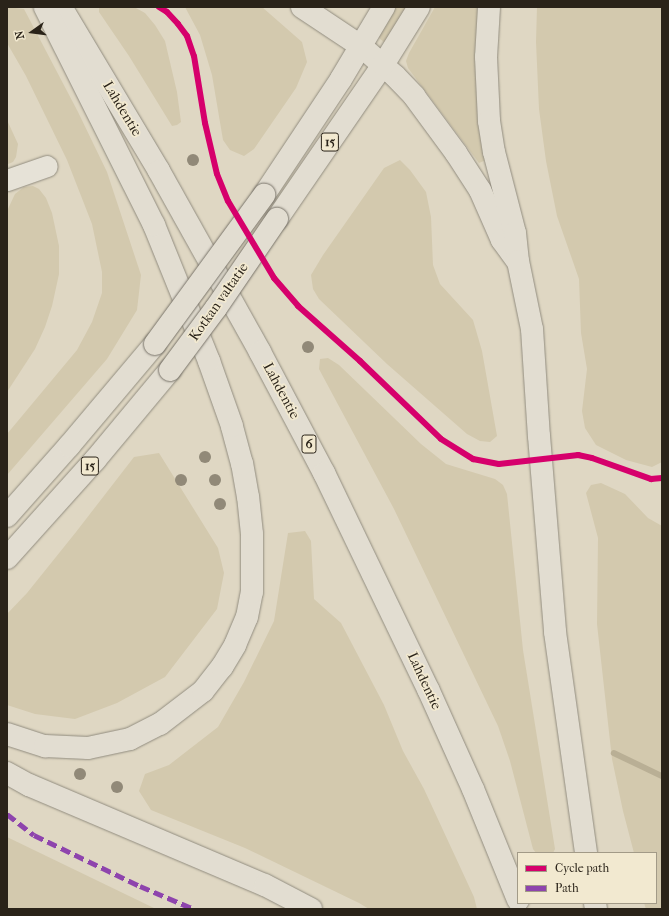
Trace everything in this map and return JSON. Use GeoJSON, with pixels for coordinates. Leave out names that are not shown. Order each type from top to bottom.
{"type":"FeatureCollection","features":[{"type":"Feature","properties":{"kind":"highway"},"geometry":{"type":"LineString","coordinates":[[7,734],[45,746],[88,748],[130,739],[160,724],[203,691],[222,667],[238,638],[247,617],[252,592],[252,534],[247,490],[232,426],[209,361],[154,225],[45,7]]}},
{"type":"Feature","properties":{"kind":"highway","name":"Lahdentie"},"geometry":{"type":"LineString","coordinates":[[61,7],[159,171],[260,352],[324,473],[428,689],[473,789],[517,897]]}},
{"type":"Feature","properties":{"kind":"highway"},"geometry":{"type":"LineString","coordinates":[[302,7],[362,47],[383,65],[414,96],[456,152],[480,190],[502,240],[518,262]]}},
{"type":"Feature","properties":{"kind":"highway","name":"Kotkan valtatie"},"geometry":{"type":"LineString","coordinates":[[7,516],[69,446],[155,344],[264,195],[362,47],[384,7]]}},
{"type":"Feature","properties":{"kind":"highway","name":"Kotkan valtatie"},"geometry":{"type":"LineString","coordinates":[[7,558],[86,471],[170,370],[216,308],[383,65],[419,7]]}},
{"type":"Feature","properties":{"kind":"highway"},"geometry":{"type":"LineString","coordinates":[[489,7],[486,57],[489,121],[494,152],[515,233],[518,262],[532,329],[555,632],[586,852]]}},
{"type":"Feature","properties":{"kind":"highway"},"geometry":{"type":"LineString","coordinates":[[7,773],[29,785],[265,885],[311,909]]}},
{"type":"Feature","properties":{"kind":"lane"},"geometry":{"type":"LineString","coordinates":[[7,180],[47,166]]}},
{"type":"Feature","properties":{"kind":"shaded area"},"geometry":{"type":"Polygon","coordinates":[[[7,7],[24,9],[78,112],[107,172],[141,275],[137,310],[107,359],[7,475],[7,434],[77,350],[92,322],[102,293],[102,272],[92,224],[67,160],[26,76],[7,43],[7,7]]]}},
{"type":"Feature","properties":{"kind":"shaded area"},"geometry":{"type":"Polygon","coordinates":[[[99,7],[134,7],[145,13],[155,25],[165,41],[177,92],[181,122],[177,125],[172,126],[129,56],[99,12],[99,7]]]}},
{"type":"Feature","properties":{"kind":"shaded area"},"geometry":{"type":"Polygon","coordinates":[[[185,7],[262,7],[302,42],[307,62],[296,88],[254,149],[244,156],[230,150],[223,140],[212,75],[200,35],[185,7]]]}},
{"type":"Feature","properties":{"kind":"shaded area"},"geometry":{"type":"Polygon","coordinates":[[[395,7],[411,7],[387,45],[377,36],[395,7]]]}},
{"type":"Feature","properties":{"kind":"shaded area"},"geometry":{"type":"Polygon","coordinates":[[[435,7],[479,7],[486,160],[479,163],[408,68],[406,61],[435,7]]]}},
{"type":"Feature","properties":{"kind":"shaded area"},"geometry":{"type":"Polygon","coordinates":[[[537,7],[662,7],[662,462],[652,467],[626,460],[596,445],[585,428],[582,411],[587,369],[581,333],[579,279],[557,216],[546,161],[539,109],[536,42],[537,7]]]}},
{"type":"Feature","properties":{"kind":"shaded area"},"geometry":{"type":"Polygon","coordinates":[[[7,120],[18,144],[16,157],[13,162],[8,164],[7,120]]]}},
{"type":"Feature","properties":{"kind":"shaded area"},"geometry":{"type":"Polygon","coordinates":[[[400,160],[410,170],[426,192],[431,217],[433,265],[440,284],[473,320],[482,351],[497,436],[490,442],[480,441],[467,434],[387,364],[319,299],[313,289],[311,275],[323,255],[384,168],[400,160]]]}},
{"type":"Feature","properties":{"kind":"shaded area"},"geometry":{"type":"Polygon","coordinates":[[[33,186],[39,189],[46,198],[52,213],[59,246],[59,274],[52,306],[45,327],[35,349],[7,392],[7,211],[15,194],[24,187],[33,186]]]}},
{"type":"Feature","properties":{"kind":"shaded area"},"geometry":{"type":"Polygon","coordinates":[[[328,358],[339,365],[421,444],[446,464],[495,479],[503,485],[507,494],[523,650],[555,849],[554,852],[535,852],[533,849],[510,761],[498,726],[394,509],[319,369],[320,359],[328,358]]]}},
{"type":"Feature","properties":{"kind":"shaded area"},"geometry":{"type":"Polygon","coordinates":[[[159,453],[218,548],[224,573],[217,609],[165,677],[117,703],[75,719],[35,714],[7,705],[7,614],[27,593],[134,457],[159,453]]]}},
{"type":"Feature","properties":{"kind":"shaded area"},"geometry":{"type":"Polygon","coordinates":[[[601,483],[625,494],[648,518],[662,526],[662,909],[646,909],[644,904],[657,904],[657,852],[634,852],[612,759],[597,624],[598,538],[586,493],[591,485],[601,483]]]}},
{"type":"Feature","properties":{"kind":"shaded area"},"geometry":{"type":"Polygon","coordinates":[[[305,531],[311,541],[314,599],[341,623],[384,705],[403,751],[424,789],[474,897],[477,909],[369,909],[245,848],[151,810],[139,791],[145,774],[169,765],[218,727],[244,682],[274,621],[288,533],[305,531]]]}},
{"type":"Feature","properties":{"kind":"shaded area"},"geometry":{"type":"Polygon","coordinates":[[[7,837],[156,909],[7,909],[7,837]]]}},
{"type":"Feature","properties":{"kind":"waterway"},"geometry":{"type":"LineString","coordinates":[[614,753],[662,776]]}},
{"type":"Feature","properties":{"kind":"marked path"},"geometry":{"type":"LineString","coordinates":[[7,814],[34,835],[140,886],[194,909]]}},
{"type":"Feature","properties":{"kind":"cycle path"},"geometry":{"type":"LineString","coordinates":[[159,7],[167,12],[187,36],[194,56],[205,123],[217,174],[228,201],[274,278],[298,306],[360,361],[441,439],[473,459],[499,464],[578,455],[592,458],[651,479],[662,478]]}}]}
